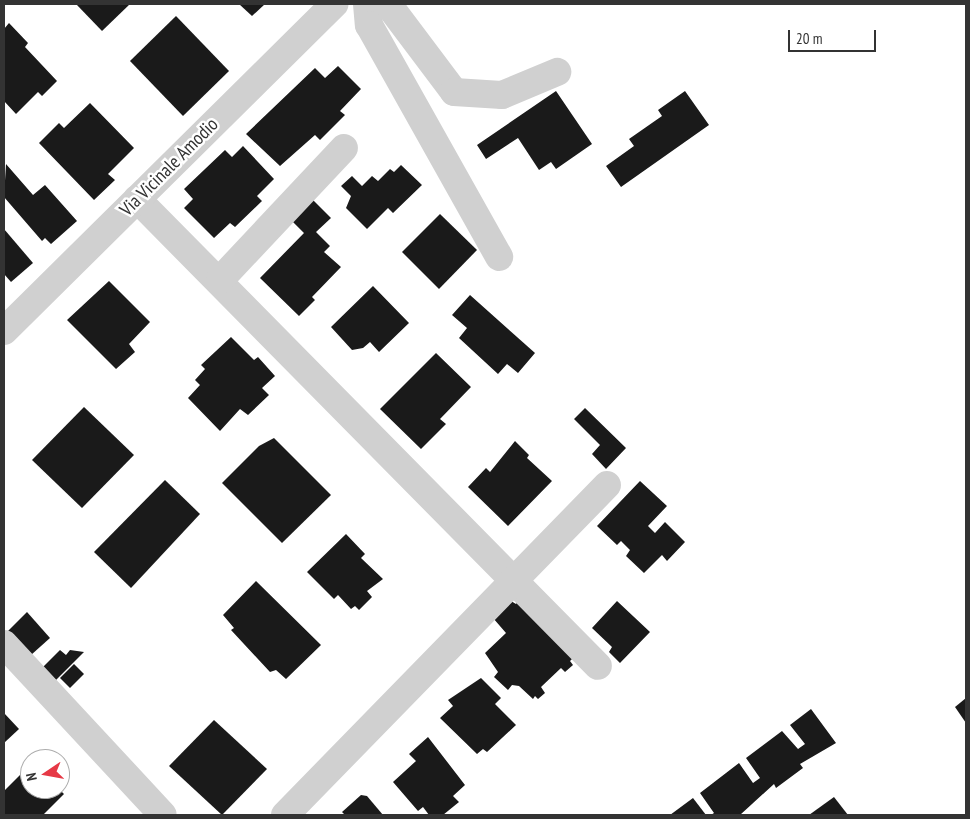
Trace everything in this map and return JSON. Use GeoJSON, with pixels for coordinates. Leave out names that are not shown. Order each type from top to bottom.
{"type":"FeatureCollection","features":[{"type":"Feature","properties":{"kind":"street","name":"Via Vicinale Amodio"},"geometry":{"type":"LineString","coordinates":[[4,331],[334,4]]}},
{"type":"Feature","properties":{"kind":"street"},"geometry":{"type":"LineString","coordinates":[[367,4],[369,25],[499,257]]}},
{"type":"Feature","properties":{"kind":"street"},"geometry":{"type":"LineString","coordinates":[[388,4],[454,92],[502,95],[556,72]]}},
{"type":"Feature","properties":{"kind":"street"},"geometry":{"type":"LineString","coordinates":[[220,280],[344,148]]}},
{"type":"Feature","properties":{"kind":"street"},"geometry":{"type":"LineString","coordinates":[[137,199],[220,280],[598,666]]}},
{"type":"Feature","properties":{"kind":"street"},"geometry":{"type":"LineString","coordinates":[[285,815],[607,485]]}},
{"type":"Feature","properties":{"kind":"street"},"geometry":{"type":"LineString","coordinates":[[4,644],[163,815]]}},
{"type":"Feature","properties":{"kind":"building"},"geometry":{"type":"Polygon","coordinates":[[[76,4],[130,4],[102,31],[76,4]]]}},
{"type":"Feature","properties":{"kind":"building"},"geometry":{"type":"Polygon","coordinates":[[[239,4],[265,4],[252,16],[239,4]]]}},
{"type":"Feature","properties":{"kind":"building"},"geometry":{"type":"Polygon","coordinates":[[[176,16],[229,71],[183,116],[130,61],[176,16]]]}},
{"type":"Feature","properties":{"kind":"building"},"geometry":{"type":"Polygon","coordinates":[[[9,23],[28,43],[25,47],[57,81],[42,96],[38,92],[16,114],[4,101],[4,29],[9,23]]]}},
{"type":"Feature","properties":{"kind":"building"},"geometry":{"type":"Polygon","coordinates":[[[338,66],[361,89],[340,111],[345,115],[320,140],[315,135],[280,166],[246,134],[315,68],[325,78],[338,66]]]}},
{"type":"Feature","properties":{"kind":"building"},"geometry":{"type":"Polygon","coordinates":[[[556,91],[592,144],[556,169],[551,162],[539,170],[518,138],[486,159],[477,145],[556,91]]]}},
{"type":"Feature","properties":{"kind":"building"},"geometry":{"type":"Polygon","coordinates":[[[685,91],[709,125],[621,187],[606,166],[634,146],[629,139],[662,116],[658,110],[685,91]]]}},
{"type":"Feature","properties":{"kind":"building"},"geometry":{"type":"Polygon","coordinates":[[[90,103],[134,148],[108,174],[115,180],[94,200],[39,143],[59,123],[64,128],[90,103]]]}},
{"type":"Feature","properties":{"kind":"building"},"geometry":{"type":"Polygon","coordinates":[[[243,146],[274,179],[257,196],[262,201],[235,227],[230,223],[214,238],[184,208],[193,199],[184,189],[225,150],[232,157],[243,146]]]}},
{"type":"Feature","properties":{"kind":"building"},"geometry":{"type":"Polygon","coordinates":[[[6,164],[33,195],[45,185],[77,221],[51,244],[45,238],[42,241],[4,197],[6,164]]]}},
{"type":"Feature","properties":{"kind":"building"},"geometry":{"type":"Polygon","coordinates":[[[401,165],[422,185],[393,213],[388,208],[367,229],[346,208],[351,196],[341,186],[352,176],[362,186],[372,176],[378,181],[390,169],[394,172],[401,165]]]}},
{"type":"Feature","properties":{"kind":"building"},"geometry":{"type":"Polygon","coordinates":[[[312,199],[331,218],[316,232],[330,246],[324,252],[341,267],[312,297],[315,300],[299,316],[260,278],[304,233],[291,220],[312,199]]]}},
{"type":"Feature","properties":{"kind":"building"},"geometry":{"type":"Polygon","coordinates":[[[440,214],[477,250],[439,289],[402,252],[440,214]]]}},
{"type":"Feature","properties":{"kind":"building"},"geometry":{"type":"Polygon","coordinates":[[[4,229],[33,263],[11,282],[4,274],[4,229]]]}},
{"type":"Feature","properties":{"kind":"building"},"geometry":{"type":"Polygon","coordinates":[[[109,281],[150,322],[129,344],[135,352],[116,369],[67,320],[109,281]]]}},
{"type":"Feature","properties":{"kind":"building"},"geometry":{"type":"Polygon","coordinates":[[[373,286],[409,323],[379,352],[370,342],[363,348],[352,350],[331,327],[373,286]]]}},
{"type":"Feature","properties":{"kind":"building"},"geometry":{"type":"Polygon","coordinates":[[[470,295],[535,353],[518,373],[507,364],[498,374],[459,338],[467,328],[452,315],[470,295]]]}},
{"type":"Feature","properties":{"kind":"building"},"geometry":{"type":"Polygon","coordinates":[[[231,337],[254,360],[258,357],[275,376],[262,388],[269,395],[248,415],[240,409],[220,431],[188,398],[200,385],[195,380],[205,369],[201,365],[231,337]]]}},
{"type":"Feature","properties":{"kind":"building"},"geometry":{"type":"Polygon","coordinates":[[[436,353],[471,387],[440,419],[446,424],[421,449],[380,409],[436,353]]]}},
{"type":"Feature","properties":{"kind":"building"},"geometry":{"type":"Polygon","coordinates":[[[84,407],[134,455],[82,508],[32,460],[84,407]]]}},
{"type":"Feature","properties":{"kind":"building"},"geometry":{"type":"Polygon","coordinates":[[[585,408],[626,448],[606,469],[592,454],[600,445],[574,419],[585,408]]]}},
{"type":"Feature","properties":{"kind":"building"},"geometry":{"type":"Polygon","coordinates":[[[274,438],[331,495],[282,543],[222,483],[259,446],[274,438]]]}},
{"type":"Feature","properties":{"kind":"building"},"geometry":{"type":"Polygon","coordinates":[[[515,441],[529,455],[527,458],[552,481],[508,526],[468,487],[486,468],[490,472],[515,441]]]}},
{"type":"Feature","properties":{"kind":"building"},"geometry":{"type":"Polygon","coordinates":[[[165,480],[200,514],[131,588],[94,552],[165,480]]]}},
{"type":"Feature","properties":{"kind":"building"},"geometry":{"type":"Polygon","coordinates":[[[640,481],[667,506],[648,526],[655,533],[665,522],[685,542],[667,561],[662,555],[644,573],[626,556],[630,550],[621,541],[617,545],[597,526],[640,481]]]}},
{"type":"Feature","properties":{"kind":"building"},"geometry":{"type":"Polygon","coordinates":[[[346,534],[365,554],[361,558],[383,579],[367,591],[372,597],[359,610],[355,606],[351,609],[338,595],[334,599],[307,572],[346,534]]]}},
{"type":"Feature","properties":{"kind":"building"},"geometry":{"type":"Polygon","coordinates":[[[256,581],[321,645],[286,679],[276,670],[270,672],[231,630],[234,628],[223,615],[256,581]]]}},
{"type":"Feature","properties":{"kind":"building"},"geometry":{"type":"Polygon","coordinates":[[[519,600],[575,656],[570,661],[573,665],[565,672],[561,668],[541,687],[545,693],[538,699],[535,696],[533,699],[519,686],[512,685],[508,690],[494,677],[498,672],[485,653],[506,633],[493,618],[511,601],[516,604],[519,600]]]}},
{"type":"Feature","properties":{"kind":"building"},"geometry":{"type":"Polygon","coordinates":[[[617,601],[650,632],[620,663],[609,652],[612,647],[592,628],[617,601]]]}},
{"type":"Feature","properties":{"kind":"building"},"geometry":{"type":"Polygon","coordinates":[[[27,612],[50,638],[31,655],[8,631],[27,612]]]}},
{"type":"Feature","properties":{"kind":"building"},"geometry":{"type":"Polygon","coordinates":[[[60,650],[66,655],[70,650],[84,652],[56,680],[43,667],[60,650]]]}},
{"type":"Feature","properties":{"kind":"building"},"geometry":{"type":"Polygon","coordinates":[[[74,664],[84,674],[70,688],[60,678],[74,664]]]}},
{"type":"Feature","properties":{"kind":"building"},"geometry":{"type":"Polygon","coordinates":[[[481,678],[501,698],[495,704],[516,725],[487,752],[483,749],[477,754],[440,718],[453,706],[448,700],[481,678]]]}},
{"type":"Feature","properties":{"kind":"building"},"geometry":{"type":"Polygon","coordinates":[[[966,698],[966,723],[955,707],[966,698]]]}},
{"type":"Feature","properties":{"kind":"building"},"geometry":{"type":"Polygon","coordinates":[[[811,709],[836,743],[800,764],[803,768],[776,788],[774,784],[740,815],[711,815],[714,813],[700,793],[739,763],[753,783],[760,778],[746,758],[782,731],[798,749],[805,744],[790,725],[811,709]]]}},
{"type":"Feature","properties":{"kind":"building"},"geometry":{"type":"Polygon","coordinates":[[[4,713],[19,729],[4,743],[4,713]]]}},
{"type":"Feature","properties":{"kind":"building"},"geometry":{"type":"Polygon","coordinates":[[[214,720],[267,769],[222,815],[169,766],[214,720]]]}},
{"type":"Feature","properties":{"kind":"building"},"geometry":{"type":"Polygon","coordinates":[[[428,737],[465,785],[453,796],[459,802],[443,815],[429,815],[423,807],[418,811],[393,782],[416,761],[409,754],[428,737]]]}},
{"type":"Feature","properties":{"kind":"building"},"geometry":{"type":"Polygon","coordinates":[[[20,775],[20,799],[59,799],[43,815],[4,815],[4,791],[20,775]]]}},
{"type":"Feature","properties":{"kind":"building"},"geometry":{"type":"Polygon","coordinates":[[[361,795],[367,796],[383,815],[345,815],[342,812],[361,795]]]}},
{"type":"Feature","properties":{"kind":"building"},"geometry":{"type":"Polygon","coordinates":[[[834,797],[848,815],[809,815],[834,797]]]}},
{"type":"Feature","properties":{"kind":"building"},"geometry":{"type":"Polygon","coordinates":[[[693,798],[706,815],[670,815],[693,798]]]}}]}
